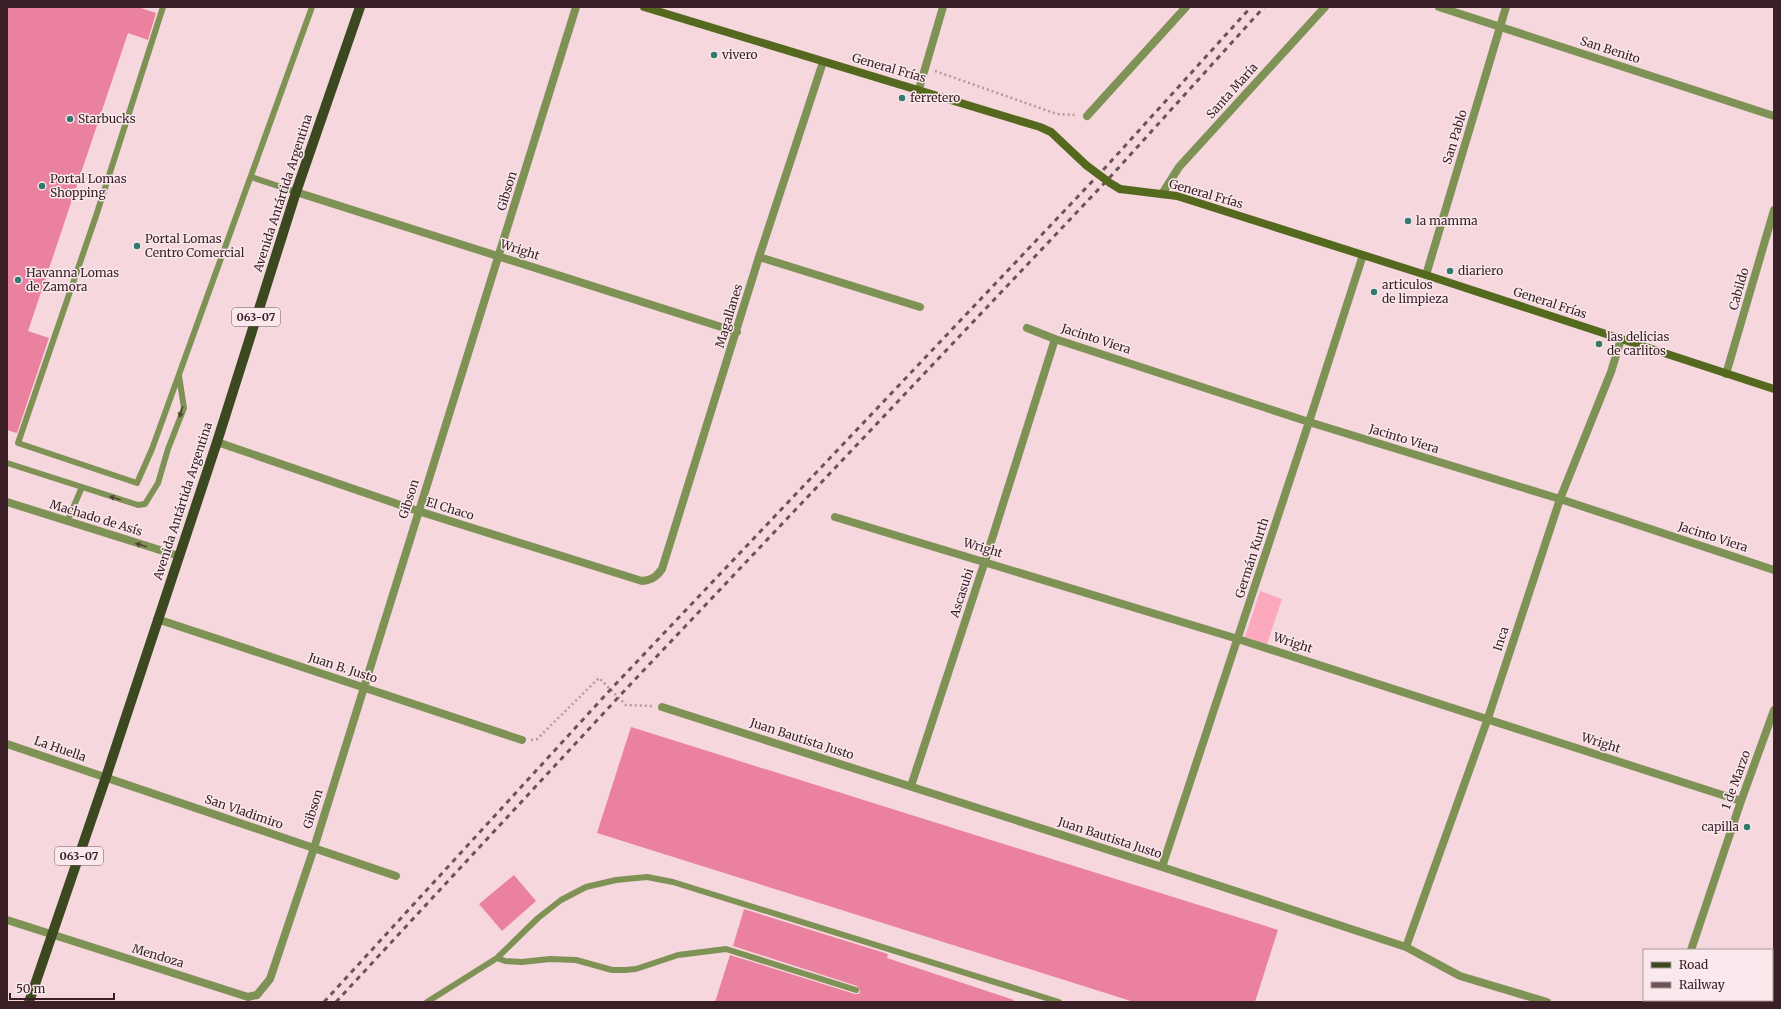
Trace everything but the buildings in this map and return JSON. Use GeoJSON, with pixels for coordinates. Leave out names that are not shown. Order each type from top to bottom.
{"type":"FeatureCollection","features":[{"type":"Feature","properties":{"kind":"main road","name":"Avenida Antártida Argentina"},"geometry":{"type":"LineString","coordinates":[[29,1002],[106,777],[157,619],[217,442],[296,192],[360,7]]}},
{"type":"Feature","properties":{"kind":"main road","name":"General Frías"},"geometry":{"type":"LineString","coordinates":[[644,7],[823,62],[919,89],[1040,127],[1052,132],[1086,165],[1110,184],[1120,189],[1148,194],[1177,196],[1426,275],[1774,389]]}},
{"type":"Feature","properties":{"kind":"street","name":"Gibson"},"geometry":{"type":"LineString","coordinates":[[257,995],[270,979],[314,848],[363,686],[500,256],[576,7]]}},
{"type":"Feature","properties":{"kind":"street"},"geometry":{"type":"LineString","coordinates":[[919,89],[943,7]]}},
{"type":"Feature","properties":{"kind":"street"},"geometry":{"type":"LineString","coordinates":[[1087,116],[1186,7]]}},
{"type":"Feature","properties":{"kind":"street","name":"Santa María"},"geometry":{"type":"LineString","coordinates":[[1162,194],[1179,167],[1325,7]]}},
{"type":"Feature","properties":{"kind":"street","name":"San Benito"},"geometry":{"type":"LineString","coordinates":[[1439,7],[1774,116]]}},
{"type":"Feature","properties":{"kind":"street","name":"San Pablo"},"geometry":{"type":"LineString","coordinates":[[1426,275],[1506,7]]}},
{"type":"Feature","properties":{"kind":"street","name":"Magallanes"},"geometry":{"type":"LineString","coordinates":[[656,577],[662,569],[737,332],[759,257],[823,62]]}},
{"type":"Feature","properties":{"kind":"street","name":"Wright"},"geometry":{"type":"LineString","coordinates":[[296,192],[737,332]]}},
{"type":"Feature","properties":{"kind":"street","name":"Cabildo"},"geometry":{"type":"LineString","coordinates":[[1726,374],[1774,210]]}},
{"type":"Feature","properties":{"kind":"street","name":"Germán Kurth"},"geometry":{"type":"LineString","coordinates":[[1162,867],[1363,255]]}},
{"type":"Feature","properties":{"kind":"street"},"geometry":{"type":"LineString","coordinates":[[759,257],[920,307]]}},
{"type":"Feature","properties":{"kind":"street","name":"Jacinto Viera"},"geometry":{"type":"LineString","coordinates":[[1027,328],[1055,339],[1309,422],[1560,499],[1774,570]]}},
{"type":"Feature","properties":{"kind":"street","name":"Ascasubi"},"geometry":{"type":"LineString","coordinates":[[910,786],[985,561],[1055,339]]}},
{"type":"Feature","properties":{"kind":"street","name":"Inca"},"geometry":{"type":"LineString","coordinates":[[1406,947],[1488,718],[1560,499],[1611,372],[1621,339]]}},
{"type":"Feature","properties":{"kind":"street","name":"El Chaco"},"geometry":{"type":"LineString","coordinates":[[217,442],[418,511],[642,581],[650,581],[656,577]]}},
{"type":"Feature","properties":{"kind":"street","name":"Machado de Asís"},"geometry":{"type":"LineString","coordinates":[[7,502],[179,556]]}},
{"type":"Feature","properties":{"kind":"street","name":"Wright"},"geometry":{"type":"LineString","coordinates":[[835,518],[985,561],[1238,638],[1740,801]]}},
{"type":"Feature","properties":{"kind":"street","name":"Juan B. Justo"},"geometry":{"type":"LineString","coordinates":[[157,619],[363,686],[522,740]]}},
{"type":"Feature","properties":{"kind":"street","name":"Juan Bautista Justo"},"geometry":{"type":"LineString","coordinates":[[662,707],[1162,867],[1406,947],[1460,976],[1547,1002]]}},
{"type":"Feature","properties":{"kind":"street","name":"1 de Marzo"},"geometry":{"type":"LineString","coordinates":[[1691,949],[1740,801],[1770,732],[1774,710]]}},
{"type":"Feature","properties":{"kind":"street","name":"La Huella"},"geometry":{"type":"LineString","coordinates":[[7,744],[106,777]]}},
{"type":"Feature","properties":{"kind":"street","name":"San Vladimiro"},"geometry":{"type":"LineString","coordinates":[[106,777],[396,876]]}},
{"type":"Feature","properties":{"kind":"street","name":"Mendoza"},"geometry":{"type":"LineString","coordinates":[[7,920],[248,997],[257,995]]}},
{"type":"Feature","properties":{"kind":"lane"},"geometry":{"type":"LineString","coordinates":[[163,7],[96,216],[18,443],[137,483],[152,449],[312,7]]}},
{"type":"Feature","properties":{"kind":"lane"},"geometry":{"type":"LineString","coordinates":[[251,176],[296,192]]}},
{"type":"Feature","properties":{"kind":"lane"},"geometry":{"type":"LineString","coordinates":[[7,463],[138,505],[145,504],[158,483],[168,449],[184,408],[179,374]]}},
{"type":"Feature","properties":{"kind":"lane"},"geometry":{"type":"LineString","coordinates":[[67,522],[82,487]]}},
{"type":"Feature","properties":{"kind":"lane"},"geometry":{"type":"LineString","coordinates":[[427,1002],[497,958],[538,918],[561,900],[586,887],[616,880],[647,877],[673,882],[1058,1002]]}},
{"type":"Feature","properties":{"kind":"lane"},"geometry":{"type":"LineString","coordinates":[[497,958],[505,961],[522,962],[550,959],[576,960],[612,970],[625,970],[636,969],[678,955],[726,949],[856,990]]}},
{"type":"Feature","properties":{"kind":"path"},"geometry":{"type":"LineString","coordinates":[[925,68],[1057,114],[1087,116]]}},
{"type":"Feature","properties":{"kind":"path"},"geometry":{"type":"LineString","coordinates":[[522,740],[537,740],[599,678],[626,705],[662,707]]}},
{"type":"Feature","properties":{"kind":"shaded area"},"geometry":{"type":"Polygon","coordinates":[[[1260,591],[1282,599],[1267,644],[1245,637],[1260,591]]]}},
{"type":"Feature","properties":{"kind":"railway"},"geometry":{"type":"LineString","coordinates":[[324,1002],[611,689],[1104,169],[1251,7]]}},
{"type":"Feature","properties":{"kind":"railway"},"geometry":{"type":"LineString","coordinates":[[336,1002],[626,689],[1112,175],[1264,7]]}},
{"type":"Feature","properties":{"kind":"place","name":"vivero"},"geometry":{"type":"Point","coordinates":[714,55]}},
{"type":"Feature","properties":{"kind":"place","name":"ferretero"},"geometry":{"type":"Point","coordinates":[902,98]}},
{"type":"Feature","properties":{"kind":"place","name":"Starbucks"},"geometry":{"type":"Point","coordinates":[70,119]}},
{"type":"Feature","properties":{"kind":"place","name":"Portal Lomas Shopping"},"geometry":{"type":"Point","coordinates":[42,186]}},
{"type":"Feature","properties":{"kind":"place","name":"la mamma"},"geometry":{"type":"Point","coordinates":[1408,221]}},
{"type":"Feature","properties":{"kind":"place","name":"Portal Lomas Centro Comercial"},"geometry":{"type":"Point","coordinates":[137,246]}},
{"type":"Feature","properties":{"kind":"place","name":"diariero"},"geometry":{"type":"Point","coordinates":[1450,271]}},
{"type":"Feature","properties":{"kind":"place","name":"Havanna Lomas de Zamora"},"geometry":{"type":"Point","coordinates":[18,280]}},
{"type":"Feature","properties":{"kind":"place","name":"articulos de limpieza"},"geometry":{"type":"Point","coordinates":[1374,292]}},
{"type":"Feature","properties":{"kind":"place","name":"las delicias de carlitos"},"geometry":{"type":"Point","coordinates":[1599,344]}},
{"type":"Feature","properties":{"kind":"place","name":"capilla"},"geometry":{"type":"Point","coordinates":[1747,827]}}]}
